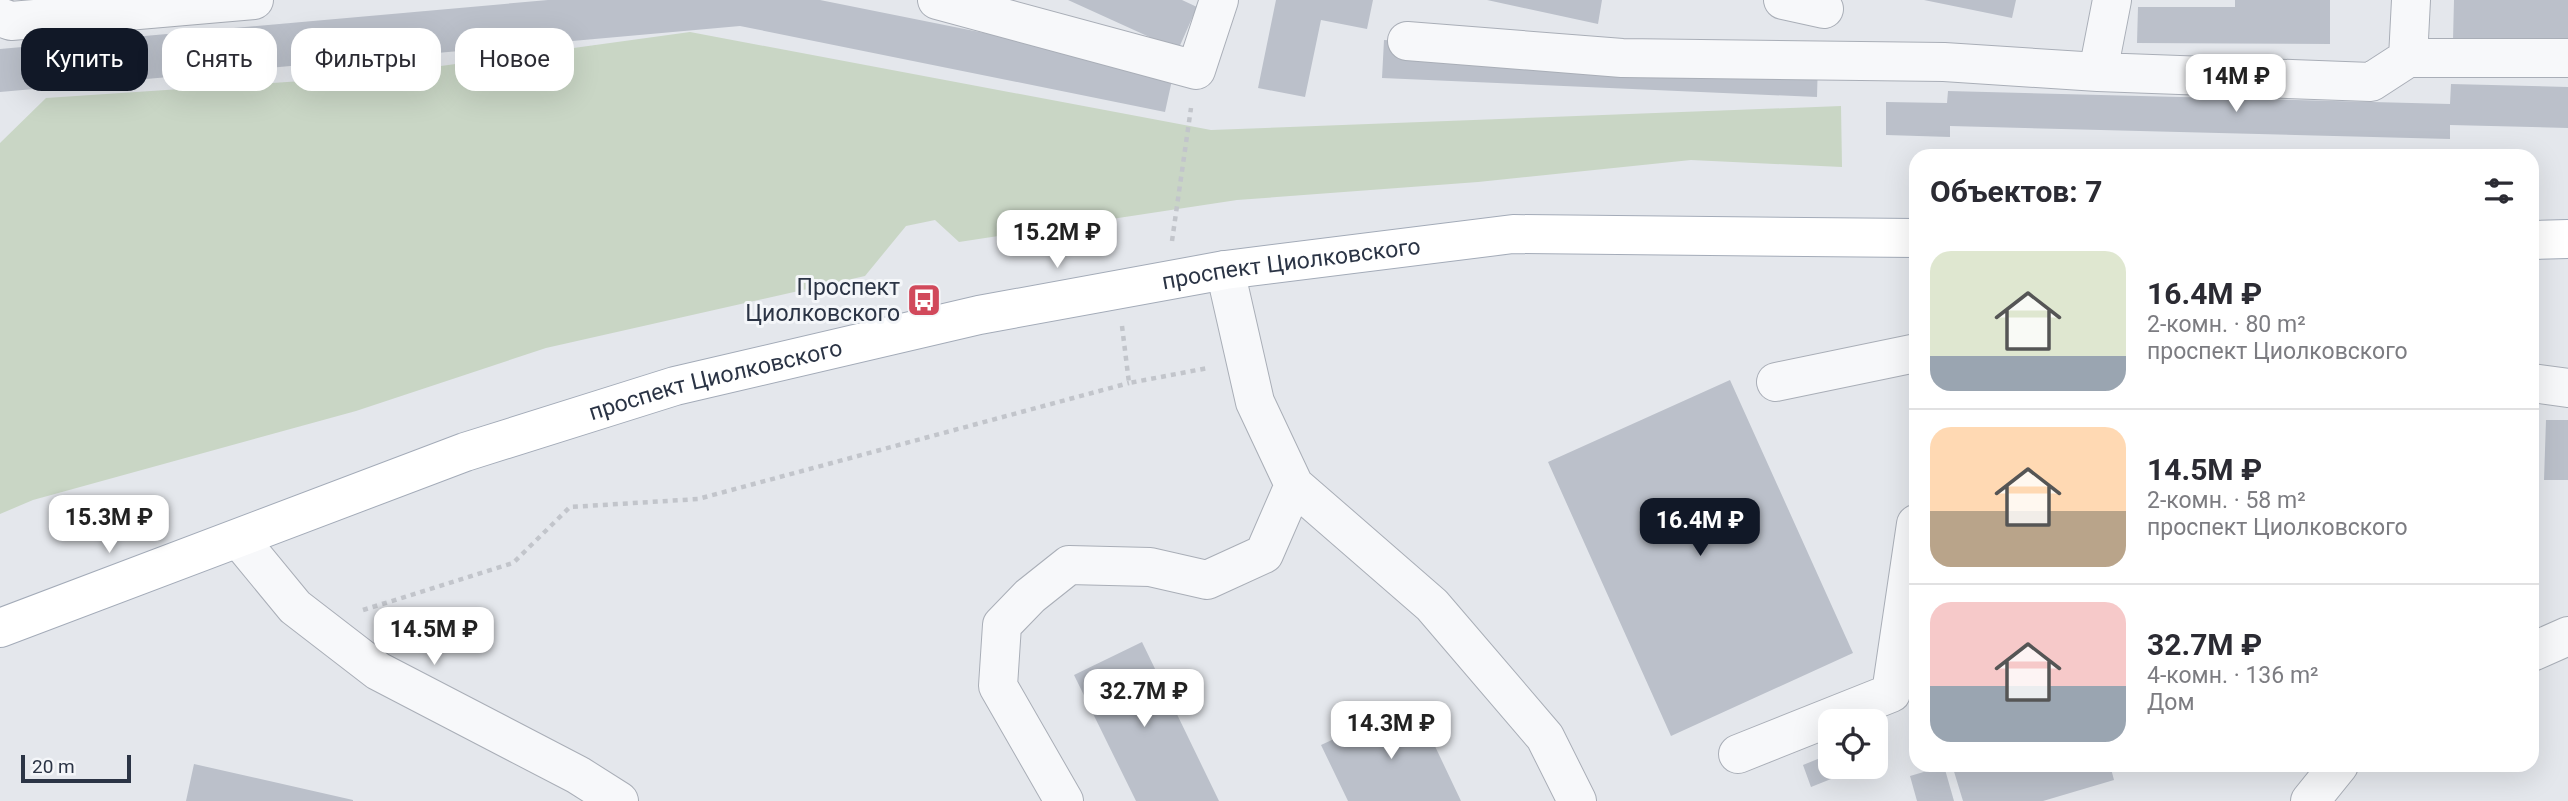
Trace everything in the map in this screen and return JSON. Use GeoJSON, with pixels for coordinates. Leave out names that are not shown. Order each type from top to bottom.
{"type":"FeatureCollection","features":[{"type":"Feature","properties":{"kind":"main road","name":"проспект Циолковского"},"geometry":{"type":"LineString","coordinates":[[0,628],[465,452],[675,386],[979,315],[1225,270],[1513,234],[1909,238]]}},
{"type":"Feature","properties":{"kind":"main road"},"geometry":{"type":"LineString","coordinates":[[2539,240],[2568,239]]}},
{"type":"Feature","properties":{"kind":"street"},"geometry":{"type":"LineString","coordinates":[[0,18],[11,21],[254,0]]}},
{"type":"Feature","properties":{"kind":"street"},"geometry":{"type":"LineString","coordinates":[[937,0],[1196,70],[1219,0]]}},
{"type":"Feature","properties":{"kind":"street"},"geometry":{"type":"LineString","coordinates":[[1783,0],[1824,9]]}},
{"type":"Feature","properties":{"kind":"street"},"geometry":{"type":"LineString","coordinates":[[2098,72],[2112,0]]}},
{"type":"Feature","properties":{"kind":"street"},"geometry":{"type":"LineString","coordinates":[[2408,58],[2411,0]]}},
{"type":"Feature","properties":{"kind":"street"},"geometry":{"type":"LineString","coordinates":[[1407,41],[1622,58],[1944,62],[2098,72],[2371,82],[2408,58],[2568,58]]}},
{"type":"Feature","properties":{"kind":"street"},"geometry":{"type":"LineString","coordinates":[[1225,270],[1255,402],[1294,485],[1432,606],[1545,737],[1577,801]]}},
{"type":"Feature","properties":{"kind":"street"},"geometry":{"type":"LineString","coordinates":[[1776,382],[1909,355]]}},
{"type":"Feature","properties":{"kind":"street"},"geometry":{"type":"LineString","coordinates":[[2539,384],[2568,388]]}},
{"type":"Feature","properties":{"kind":"street"},"geometry":{"type":"LineString","coordinates":[[1064,801],[998,686],[1002,625],[1030,596],[1069,565],[1150,567],[1207,580],[1264,554],[1294,485]]}},
{"type":"Feature","properties":{"kind":"street"},"geometry":{"type":"LineString","coordinates":[[239,539],[295,607],[378,671],[578,775],[619,801]]}},
{"type":"Feature","properties":{"kind":"street"},"geometry":{"type":"LineString","coordinates":[[1738,754],[1891,693],[1909,571]]}},
{"type":"Feature","properties":{"kind":"street"},"geometry":{"type":"LineString","coordinates":[[2539,649],[2568,636]]}},
{"type":"Feature","properties":{"kind":"street"},"geometry":{"type":"LineString","coordinates":[[2310,801],[2333,772]]}},
{"type":"Feature","properties":{"kind":"path"},"geometry":{"type":"LineString","coordinates":[[1167,280],[1196,70]]}},
{"type":"Feature","properties":{"kind":"path"},"geometry":{"type":"LineString","coordinates":[[318,625],[513,563],[570,507],[698,499],[1129,383]]}},
{"type":"Feature","properties":{"kind":"green space"},"geometry":{"type":"Polygon","coordinates":[[[690,32],[1211,130],[1841,106],[1842,167],[1691,160],[1478,182],[1237,200],[959,242],[935,220],[906,226],[865,276],[546,348],[356,411],[33,500],[0,514],[0,143],[46,98],[162,90],[277,91],[277,83],[291,82],[291,91],[441,91],[441,66],[455,64],[455,91],[574,91],[574,48],[690,32]]]}},
{"type":"Feature","properties":{"kind":"building"},"geometry":{"type":"Polygon","coordinates":[[[548,0],[820,0],[1174,71],[1165,112],[740,26],[574,41],[574,28],[455,28],[455,51],[441,53],[441,28],[291,28],[291,66],[277,67],[277,28],[235,28],[548,0]]]}},
{"type":"Feature","properties":{"kind":"building"},"geometry":{"type":"Polygon","coordinates":[[[1068,0],[1182,0],[1197,7],[1178,50],[1068,0]]]}},
{"type":"Feature","properties":{"kind":"building"},"geometry":{"type":"Polygon","coordinates":[[[1276,0],[1373,0],[1367,29],[1321,20],[1305,97],[1258,88],[1276,0]]]}},
{"type":"Feature","properties":{"kind":"building"},"geometry":{"type":"Polygon","coordinates":[[[1487,0],[1602,0],[1598,24],[1487,0]]]}},
{"type":"Feature","properties":{"kind":"building"},"geometry":{"type":"Polygon","coordinates":[[[1924,0],[2016,0],[2012,18],[1924,0]]]}},
{"type":"Feature","properties":{"kind":"building"},"geometry":{"type":"Polygon","coordinates":[[[2235,0],[2330,0],[2330,44],[2137,43],[2138,7],[2235,7],[2235,0]]]}},
{"type":"Feature","properties":{"kind":"building"},"geometry":{"type":"Polygon","coordinates":[[[2454,0],[2568,0],[2568,41],[2453,40],[2454,0]]]}},
{"type":"Feature","properties":{"kind":"building"},"geometry":{"type":"Polygon","coordinates":[[[162,35],[162,78],[148,79],[148,36],[162,35]]]}},
{"type":"Feature","properties":{"kind":"building"},"geometry":{"type":"Polygon","coordinates":[[[1384,40],[1818,59],[1817,97],[1382,78],[1384,40]]]}},
{"type":"Feature","properties":{"kind":"building"},"geometry":{"type":"Polygon","coordinates":[[[21,47],[21,90],[0,92],[0,49],[21,47]]]}},
{"type":"Feature","properties":{"kind":"building"},"geometry":{"type":"Polygon","coordinates":[[[2451,84],[2568,87],[2568,128],[2450,125],[2450,139],[1950,126],[1950,137],[1886,135],[1886,102],[1947,103],[1948,91],[2450,104],[2451,84]]]}},
{"type":"Feature","properties":{"kind":"building"},"geometry":{"type":"Polygon","coordinates":[[[1730,380],[1853,653],[1671,736],[1548,462],[1730,380]]]}},
{"type":"Feature","properties":{"kind":"building"},"geometry":{"type":"Polygon","coordinates":[[[2546,420],[2568,420],[2568,480],[2544,480],[2546,420]]]}},
{"type":"Feature","properties":{"kind":"building"},"geometry":{"type":"Polygon","coordinates":[[[1142,642],[1219,801],[1136,801],[1074,675],[1142,642]]]}},
{"type":"Feature","properties":{"kind":"building"},"geometry":{"type":"Polygon","coordinates":[[[1414,702],[1461,801],[1348,801],[1321,745],[1414,702]]]}},
{"type":"Feature","properties":{"kind":"building"},"geometry":{"type":"Polygon","coordinates":[[[1818,759],[1818,779],[1831,779],[1811,787],[1803,765],[1818,759]]]}},
{"type":"Feature","properties":{"kind":"building"},"geometry":{"type":"Polygon","coordinates":[[[194,764],[353,800],[353,801],[186,801],[194,764]]]}},
{"type":"Feature","properties":{"kind":"building"},"geometry":{"type":"Polygon","coordinates":[[[1924,772],[1946,772],[1954,801],[1917,801],[1910,776],[1924,772]]]}},
{"type":"Feature","properties":{"kind":"building"},"geometry":{"type":"Polygon","coordinates":[[[1954,772],[2112,772],[2114,780],[2043,801],[1963,801],[1954,772]]]}},
{"type":"Feature","properties":{"kind":"place","name":"Проспект Циолковского"},"geometry":{"type":"Point","coordinates":[924,300]}}]}
